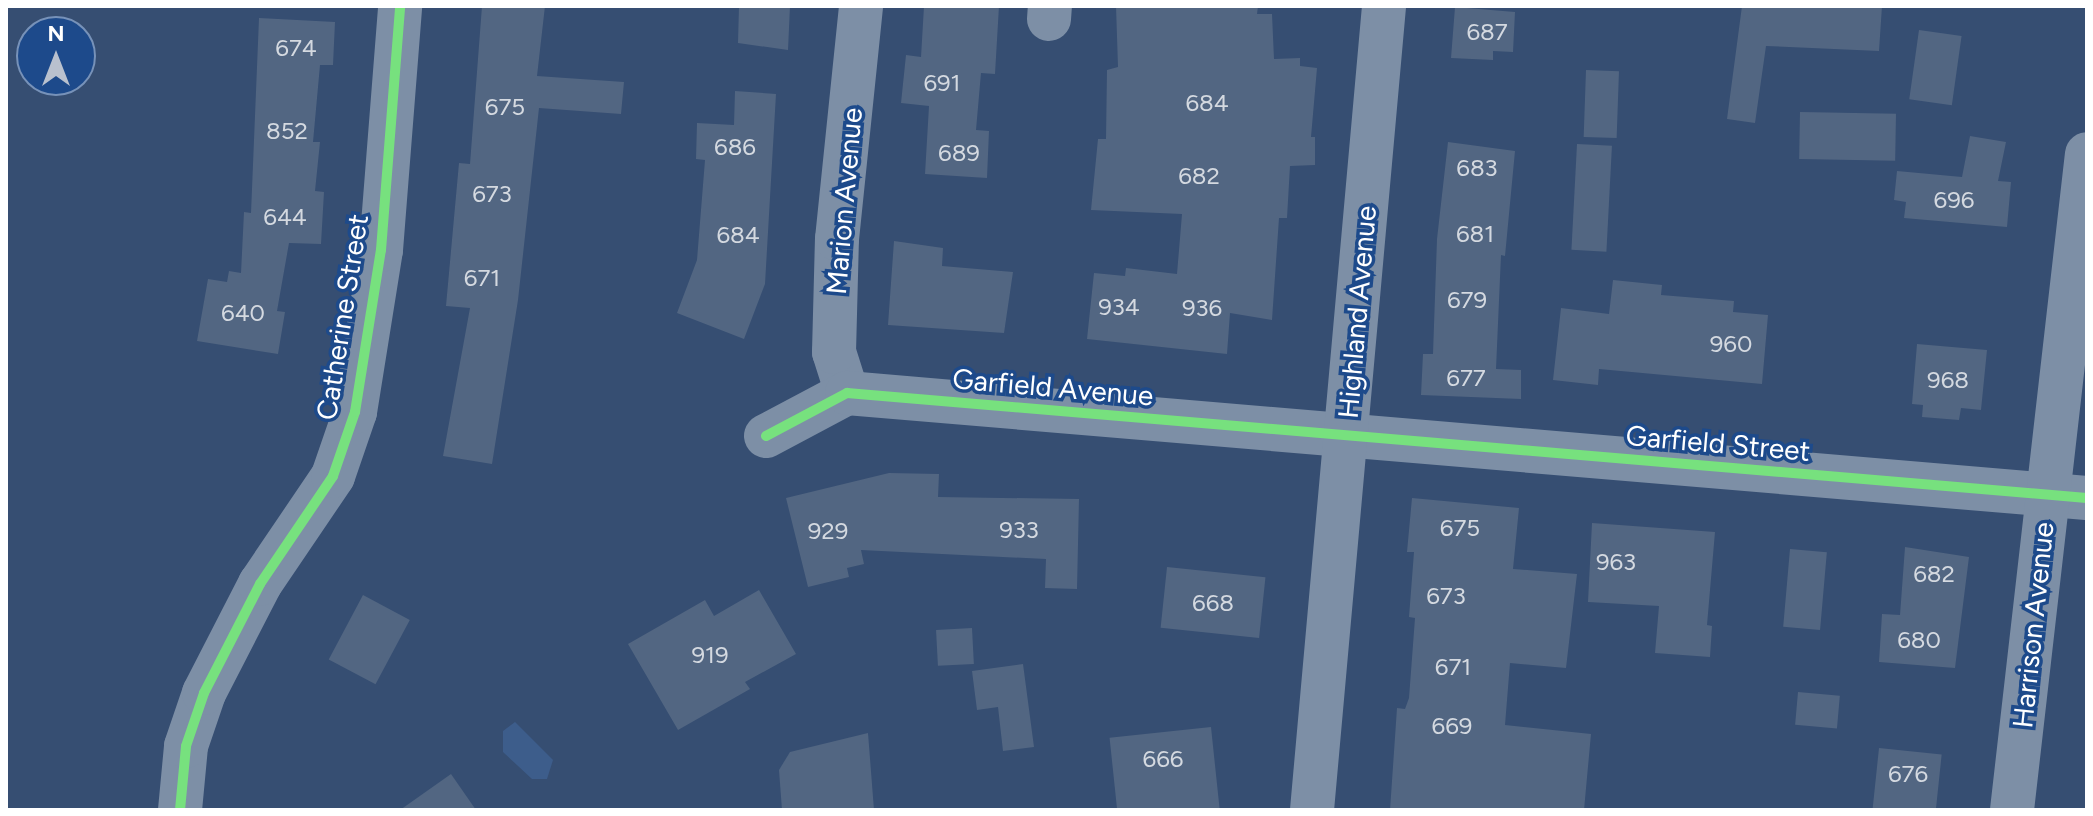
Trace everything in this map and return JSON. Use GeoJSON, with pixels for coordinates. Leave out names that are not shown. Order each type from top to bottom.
{"type":"FeatureCollection","features":[{"type":"Feature","properties":{"kind":"street","name":"Catherine Street"},"geometry":{"type":"LineString","coordinates":[[180,798],[186,746],[204,693],[260,584],[333,476],[355,412],[381,250],[400,6]]}},
{"type":"Feature","properties":{"kind":"street","name":"Marion Avenue"},"geometry":{"type":"LineString","coordinates":[[847,393],[834,352],[837,239],[861,6]]}},
{"type":"Feature","properties":{"kind":"street","name":"Highland Avenue"},"geometry":{"type":"LineString","coordinates":[[1312,810],[1384,6]]}},
{"type":"Feature","properties":{"kind":"street","name":"Harrison Avenue"},"geometry":{"type":"LineString","coordinates":[[2012,810],[2067,497],[2087,154]]}},
{"type":"Feature","properties":{"kind":"street","name":"Garfield Avenue"},"geometry":{"type":"LineString","coordinates":[[847,393],[1346,435]]}},
{"type":"Feature","properties":{"kind":"street"},"geometry":{"type":"LineString","coordinates":[[766,436],[847,393]]}},
{"type":"Feature","properties":{"kind":"street","name":"Garfield Street"},"geometry":{"type":"LineString","coordinates":[[1346,435],[2067,497]]}},
{"type":"Feature","properties":{"kind":"water"},"geometry":{"type":"Polygon","coordinates":[[[515,722],[553,760],[547,779],[532,779],[503,752],[503,731],[515,722]]]}},
{"type":"Feature","properties":{"kind":"building"},"geometry":{"type":"Polygon","coordinates":[[[482,6],[545,6],[537,76],[624,82],[621,114],[539,108],[518,300],[492,464],[443,456],[470,308],[446,306],[459,163],[470,164],[482,6]]]}},
{"type":"Feature","properties":{"kind":"building"},"geometry":{"type":"Polygon","coordinates":[[[739,6],[790,6],[788,50],[738,43],[739,6]]]}},
{"type":"Feature","properties":{"kind":"building"},"geometry":{"type":"Polygon","coordinates":[[[924,6],[999,6],[995,74],[981,73],[976,130],[989,131],[987,178],[925,174],[929,106],[901,103],[906,55],[921,57],[924,6]]]}},
{"type":"Feature","properties":{"kind":"building"},"geometry":{"type":"Polygon","coordinates":[[[1116,6],[1258,6],[1257,14],[1272,14],[1274,59],[1300,58],[1300,66],[1317,68],[1311,137],[1315,137],[1315,165],[1290,166],[1287,218],[1279,218],[1272,320],[1230,313],[1227,354],[1087,339],[1094,273],[1125,276],[1126,268],[1177,274],[1182,214],[1091,210],[1098,139],[1106,139],[1107,70],[1118,67],[1116,6]]]}},
{"type":"Feature","properties":{"kind":"building"},"geometry":{"type":"Polygon","coordinates":[[[1742,6],[1882,6],[1879,51],[1766,46],[1755,123],[1727,119],[1742,6]]]}},
{"type":"Feature","properties":{"kind":"building"},"geometry":{"type":"Polygon","coordinates":[[[1455,7],[1515,12],[1513,52],[1493,51],[1493,60],[1451,58],[1455,7]]]}},
{"type":"Feature","properties":{"kind":"building"},"geometry":{"type":"Polygon","coordinates":[[[259,18],[335,22],[333,65],[320,65],[313,142],[320,142],[315,191],[324,192],[321,244],[289,243],[277,311],[285,312],[278,354],[197,341],[208,279],[227,282],[229,271],[241,273],[244,212],[251,213],[259,18]]]}},
{"type":"Feature","properties":{"kind":"building"},"geometry":{"type":"Polygon","coordinates":[[[1919,30],[1962,36],[1952,105],[1909,99],[1919,30]]]}},
{"type":"Feature","properties":{"kind":"building"},"geometry":{"type":"Polygon","coordinates":[[[1586,70],[1619,71],[1617,138],[1584,137],[1586,70]]]}},
{"type":"Feature","properties":{"kind":"building"},"geometry":{"type":"Polygon","coordinates":[[[735,91],[776,94],[765,284],[744,339],[677,313],[697,260],[705,160],[696,159],[697,123],[734,125],[735,91]]]}},
{"type":"Feature","properties":{"kind":"building"},"geometry":{"type":"Polygon","coordinates":[[[1800,112],[1896,114],[1895,161],[1799,159],[1800,112]]]}},
{"type":"Feature","properties":{"kind":"building"},"geometry":{"type":"Polygon","coordinates":[[[1970,136],[2006,142],[1998,181],[2011,182],[2007,227],[1904,218],[1906,202],[1894,200],[1897,171],[1962,177],[1970,136]]]}},
{"type":"Feature","properties":{"kind":"building"},"geometry":{"type":"Polygon","coordinates":[[[1448,142],[1515,151],[1505,256],[1501,255],[1496,369],[1521,370],[1521,399],[1421,395],[1423,354],[1433,354],[1437,239],[1448,142]]]}},
{"type":"Feature","properties":{"kind":"building"},"geometry":{"type":"Polygon","coordinates":[[[1577,144],[1612,146],[1606,252],[1571,250],[1577,144]]]}},
{"type":"Feature","properties":{"kind":"building"},"geometry":{"type":"Polygon","coordinates":[[[894,241],[943,248],[942,266],[1013,272],[1004,333],[888,325],[894,241]]]}},
{"type":"Feature","properties":{"kind":"building"},"geometry":{"type":"Polygon","coordinates":[[[1613,280],[1662,285],[1661,295],[1734,301],[1733,312],[1768,315],[1762,384],[1599,369],[1598,385],[1553,380],[1561,308],[1609,314],[1613,280]]]}},
{"type":"Feature","properties":{"kind":"building"},"geometry":{"type":"Polygon","coordinates":[[[1917,344],[1987,350],[1981,410],[1961,408],[1959,420],[1922,417],[1923,405],[1912,404],[1917,344]]]}},
{"type":"Feature","properties":{"kind":"building"},"geometry":{"type":"Polygon","coordinates":[[[889,473],[939,474],[938,497],[1079,499],[1077,589],[1045,588],[1046,559],[861,550],[864,564],[847,568],[849,577],[808,587],[786,498],[889,473]]]}},
{"type":"Feature","properties":{"kind":"building"},"geometry":{"type":"Polygon","coordinates":[[[1412,498],[1519,508],[1513,569],[1577,574],[1566,668],[1510,663],[1505,725],[1591,734],[1584,810],[1390,810],[1397,708],[1405,709],[1409,698],[1415,618],[1409,617],[1414,552],[1407,552],[1412,498]]]}},
{"type":"Feature","properties":{"kind":"building"},"geometry":{"type":"Polygon","coordinates":[[[1592,523],[1715,532],[1707,625],[1712,626],[1710,657],[1655,653],[1659,606],[1588,602],[1592,523]]]}},
{"type":"Feature","properties":{"kind":"building"},"geometry":{"type":"Polygon","coordinates":[[[1905,547],[1969,557],[1955,668],[1879,662],[1882,614],[1900,615],[1905,547]]]}},
{"type":"Feature","properties":{"kind":"building"},"geometry":{"type":"Polygon","coordinates":[[[1790,549],[1827,552],[1820,630],[1783,627],[1790,549]]]}},
{"type":"Feature","properties":{"kind":"building"},"geometry":{"type":"Polygon","coordinates":[[[1167,567],[1265,577],[1259,638],[1161,628],[1167,567]]]}},
{"type":"Feature","properties":{"kind":"building"},"geometry":{"type":"Polygon","coordinates":[[[759,590],[796,654],[745,682],[750,689],[678,730],[628,644],[705,600],[714,616],[759,590]]]}},
{"type":"Feature","properties":{"kind":"building"},"geometry":{"type":"Polygon","coordinates":[[[363,595],[410,620],[376,684],[329,659],[363,595]]]}},
{"type":"Feature","properties":{"kind":"building"},"geometry":{"type":"Polygon","coordinates":[[[972,628],[974,664],[938,666],[936,630],[972,628]]]}},
{"type":"Feature","properties":{"kind":"building"},"geometry":{"type":"Polygon","coordinates":[[[1023,664],[1034,747],[1003,751],[998,707],[977,710],[972,671],[1023,664]]]}},
{"type":"Feature","properties":{"kind":"building"},"geometry":{"type":"Polygon","coordinates":[[[1798,692],[1840,696],[1837,729],[1795,725],[1798,692]]]}},
{"type":"Feature","properties":{"kind":"building"},"geometry":{"type":"Polygon","coordinates":[[[1211,727],[1220,810],[1117,810],[1110,738],[1211,727]]]}},
{"type":"Feature","properties":{"kind":"building"},"geometry":{"type":"Polygon","coordinates":[[[868,733],[874,810],[782,810],[779,770],[790,752],[868,733]]]}},
{"type":"Feature","properties":{"kind":"building"},"geometry":{"type":"Polygon","coordinates":[[[1879,748],[1942,755],[1936,810],[1873,810],[1879,748]]]}},
{"type":"Feature","properties":{"kind":"building"},"geometry":{"type":"Polygon","coordinates":[[[451,774],[476,810],[400,810],[451,774]]]}},
{"type":"Feature","properties":{"kind":"cycle path"},"geometry":{"type":"LineString","coordinates":[[180,810],[186,746],[204,693],[260,584],[333,476],[355,412],[381,250],[400,6]]}},
{"type":"Feature","properties":{"kind":"cycle path"},"geometry":{"type":"LineString","coordinates":[[766,436],[847,393],[2087,498]]}}]}
